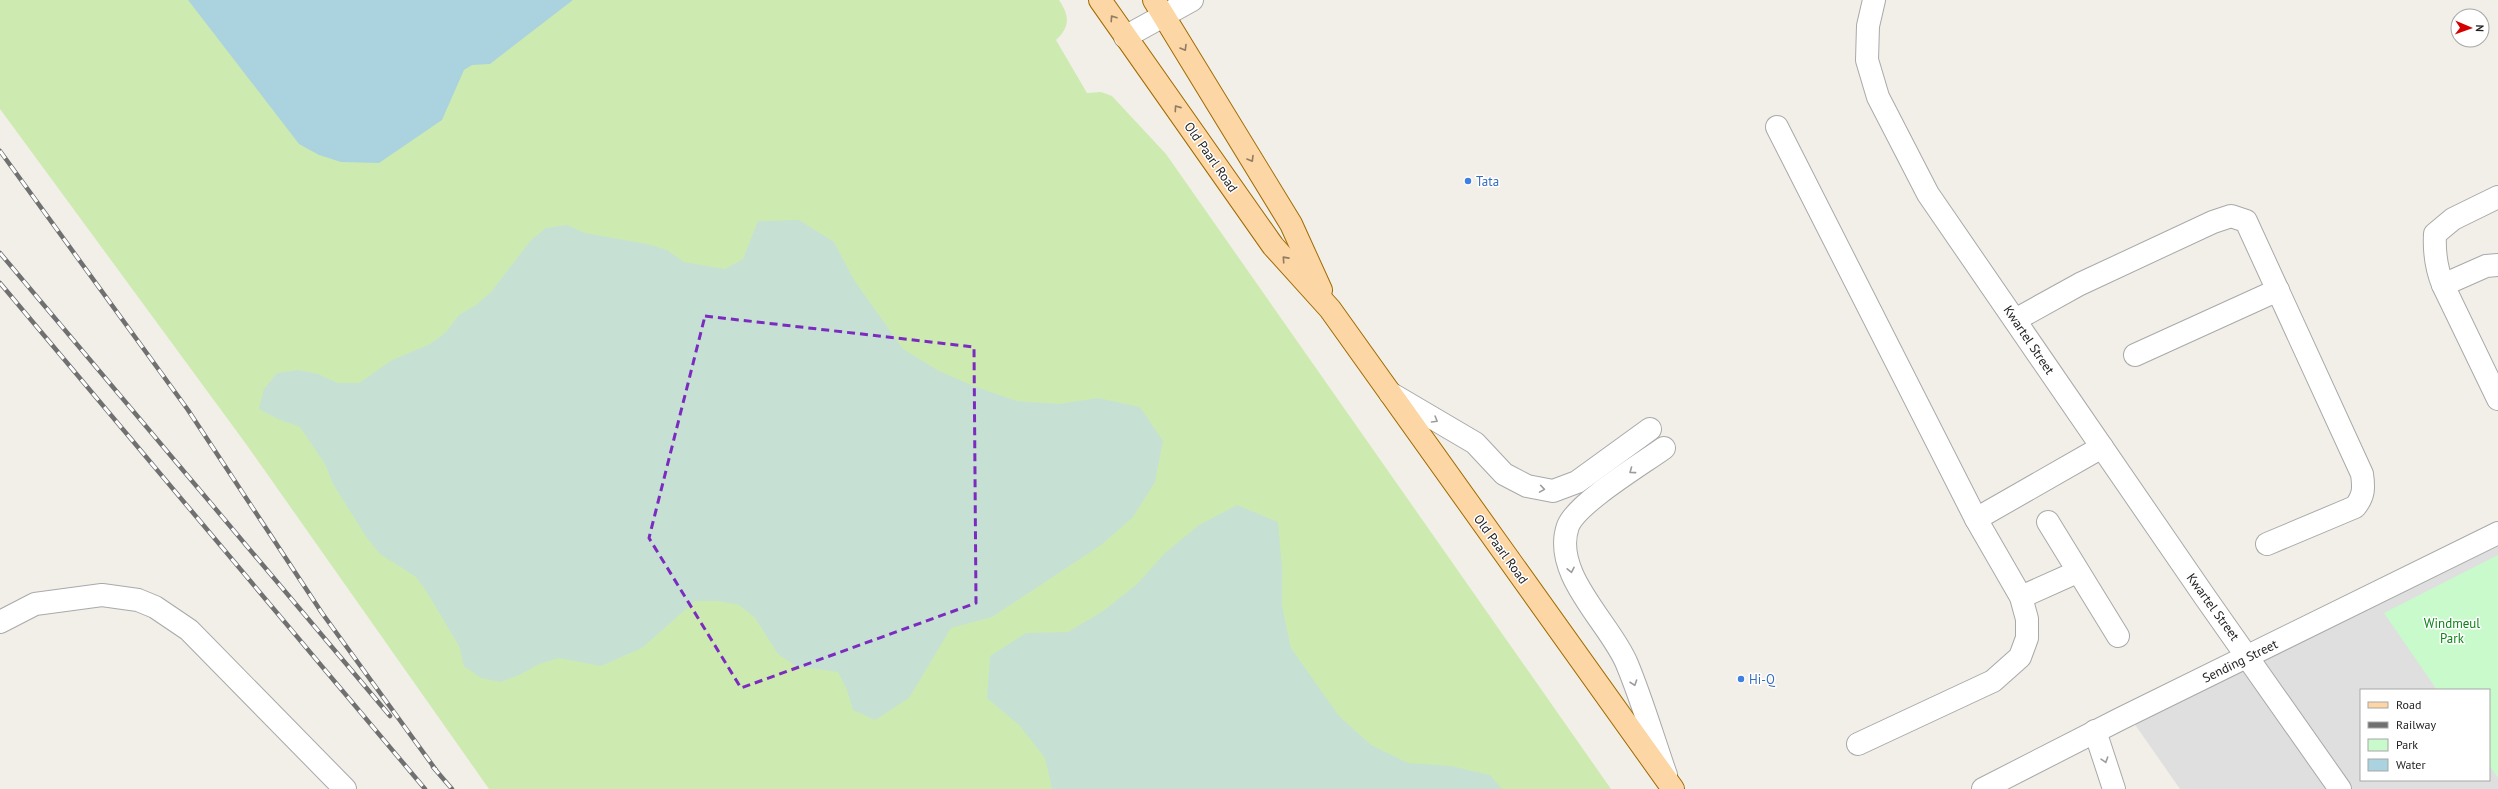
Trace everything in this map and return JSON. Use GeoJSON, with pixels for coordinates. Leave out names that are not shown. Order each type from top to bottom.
{"type":"FeatureCollection","features":[{"type":"Feature","properties":{"kind":"main road","name":"Old Paarl Road"},"geometry":{"type":"LineString","coordinates":[[1100,0],[1273,246],[1330,309],[1671,787]]}},
{"type":"Feature","properties":{"kind":"main road","name":"Old Paarl Road"},"geometry":{"type":"LineString","coordinates":[[1159,7],[1291,224],[1330,309]]}},
{"type":"Feature","properties":{"kind":"street"},"geometry":{"type":"LineString","coordinates":[[1125,37],[1159,7],[1192,0]]}},
{"type":"Feature","properties":{"kind":"street","name":"Kwartel Street"},"geometry":{"type":"LineString","coordinates":[[1874,0],[1868,26],[1867,60],[1878,97],[1928,194],[2340,789]]}},
{"type":"Feature","properties":{"kind":"street"},"geometry":{"type":"LineString","coordinates":[[1777,127],[1976,519],[2021,597],[2027,619],[2027,638],[2020,658],[1993,681],[1858,744]]}},
{"type":"Feature","properties":{"kind":"street"},"geometry":{"type":"LineString","coordinates":[[2498,196],[2453,219],[2435,234],[2434,249],[2437,269],[2443,285],[2498,399]]}},
{"type":"Feature","properties":{"kind":"street"},"geometry":{"type":"LineString","coordinates":[[2015,320],[2080,284],[2231,216],[2246,221],[2362,474],[2364,486],[2362,498],[2355,507],[2267,544]]}},
{"type":"Feature","properties":{"kind":"street"},"geometry":{"type":"LineString","coordinates":[[2443,285],[2486,266],[2498,265]]}},
{"type":"Feature","properties":{"kind":"street"},"geometry":{"type":"LineString","coordinates":[[2135,355],[2278,290]]}},
{"type":"Feature","properties":{"kind":"street"},"geometry":{"type":"LineString","coordinates":[[1390,393],[1475,444],[1504,474],[1527,486],[1553,491],[1577,482],[1650,429]]}},
{"type":"Feature","properties":{"kind":"street"},"geometry":{"type":"LineString","coordinates":[[1976,519],[2102,447]]}},
{"type":"Feature","properties":{"kind":"street"},"geometry":{"type":"LineString","coordinates":[[1664,448],[1583,506],[1568,526],[1566,548],[1573,578],[1627,662],[1671,787]]}},
{"type":"Feature","properties":{"kind":"street"},"geometry":{"type":"LineString","coordinates":[[2048,522],[2077,572],[2118,636]]}},
{"type":"Feature","properties":{"kind":"street","name":"Sending Street"},"geometry":{"type":"LineString","coordinates":[[1983,789],[2095,731],[2249,657],[2498,533]]}},
{"type":"Feature","properties":{"kind":"street"},"geometry":{"type":"LineString","coordinates":[[2021,597],[2077,572]]}},
{"type":"Feature","properties":{"kind":"street"},"geometry":{"type":"LineString","coordinates":[[0,622],[35,604],[102,595],[138,600],[155,607],[189,630],[344,789]]}},
{"type":"Feature","properties":{"kind":"street"},"geometry":{"type":"LineString","coordinates":[[2095,731],[2114,789]]}},
{"type":"Feature","properties":{"kind":"highlighted area"},"geometry":{"type":"Polygon","coordinates":[[[705,316],[974,347],[976,603],[741,688],[649,538],[705,316]]]}},
{"type":"Feature","properties":{"kind":"shaded area"},"geometry":{"type":"Polygon","coordinates":[[[2498,533],[2498,789],[2180,789],[2129,716],[2498,533]]]}},
{"type":"Feature","properties":{"kind":"green space"},"geometry":{"type":"Polygon","coordinates":[[[0,0],[1059,0],[1067,16],[1067,21],[1064,31],[1056,40],[1087,93],[1101,92],[1112,96],[1166,154],[1611,789],[489,789],[246,444],[0,109],[0,0]]]}},
{"type":"Feature","properties":{"kind":"green space"},"geometry":{"type":"Polygon","coordinates":[[[799,220],[834,242],[854,280],[903,349],[939,371],[976,387],[1017,401],[1059,404],[1098,398],[1140,407],[1163,441],[1155,482],[1133,517],[1101,545],[992,617],[951,628],[909,698],[875,720],[853,710],[847,690],[838,672],[796,666],[778,654],[755,618],[739,605],[718,601],[695,601],[642,648],[601,666],[559,658],[539,664],[521,674],[501,682],[481,678],[464,666],[459,646],[416,577],[380,554],[367,538],[333,484],[325,464],[300,427],[278,419],[259,409],[264,389],[277,373],[298,370],[318,374],[338,383],[359,383],[392,360],[430,344],[446,332],[459,315],[476,305],[491,292],[531,240],[546,228],[567,225],[585,233],[647,244],[667,250],[684,262],[725,269],[743,259],[758,221],[799,220]]]}},
{"type":"Feature","properties":{"kind":"green space"},"geometry":{"type":"Polygon","coordinates":[[[1237,505],[1278,522],[1282,567],[1282,606],[1291,648],[1339,716],[1371,745],[1408,763],[1451,766],[1490,775],[1502,789],[1052,789],[1045,758],[1019,725],[987,698],[990,656],[1026,633],[1068,632],[1103,611],[1136,585],[1165,553],[1199,525],[1237,505]]]}},
{"type":"Feature","properties":{"kind":"green space","name":"Windmeul Park"},"geometry":{"type":"Polygon","coordinates":[[[2498,555],[2498,778],[2490,766],[2490,689],[2436,689],[2384,613],[2498,555]]]}},
{"type":"Feature","properties":{"kind":"water"},"geometry":{"type":"Polygon","coordinates":[[[188,0],[573,0],[490,64],[472,65],[464,70],[442,120],[379,163],[341,162],[319,155],[299,144],[188,0]]]}},
{"type":"Feature","properties":{"kind":"railway"},"geometry":{"type":"LineString","coordinates":[[0,151],[188,410],[322,613],[436,770]]}},
{"type":"Feature","properties":{"kind":"railway"},"geometry":{"type":"LineString","coordinates":[[0,253],[390,716]]}},
{"type":"Feature","properties":{"kind":"railway"},"geometry":{"type":"LineString","coordinates":[[0,283],[425,789]]}},
{"type":"Feature","properties":{"kind":"railway"},"geometry":{"type":"LineString","coordinates":[[433,767],[452,789]]}},
{"type":"Feature","properties":{"kind":"place","name":"Tata"},"geometry":{"type":"Point","coordinates":[1468,181]}},
{"type":"Feature","properties":{"kind":"place","name":"Hi-Q"},"geometry":{"type":"Point","coordinates":[1741,679]}}]}
